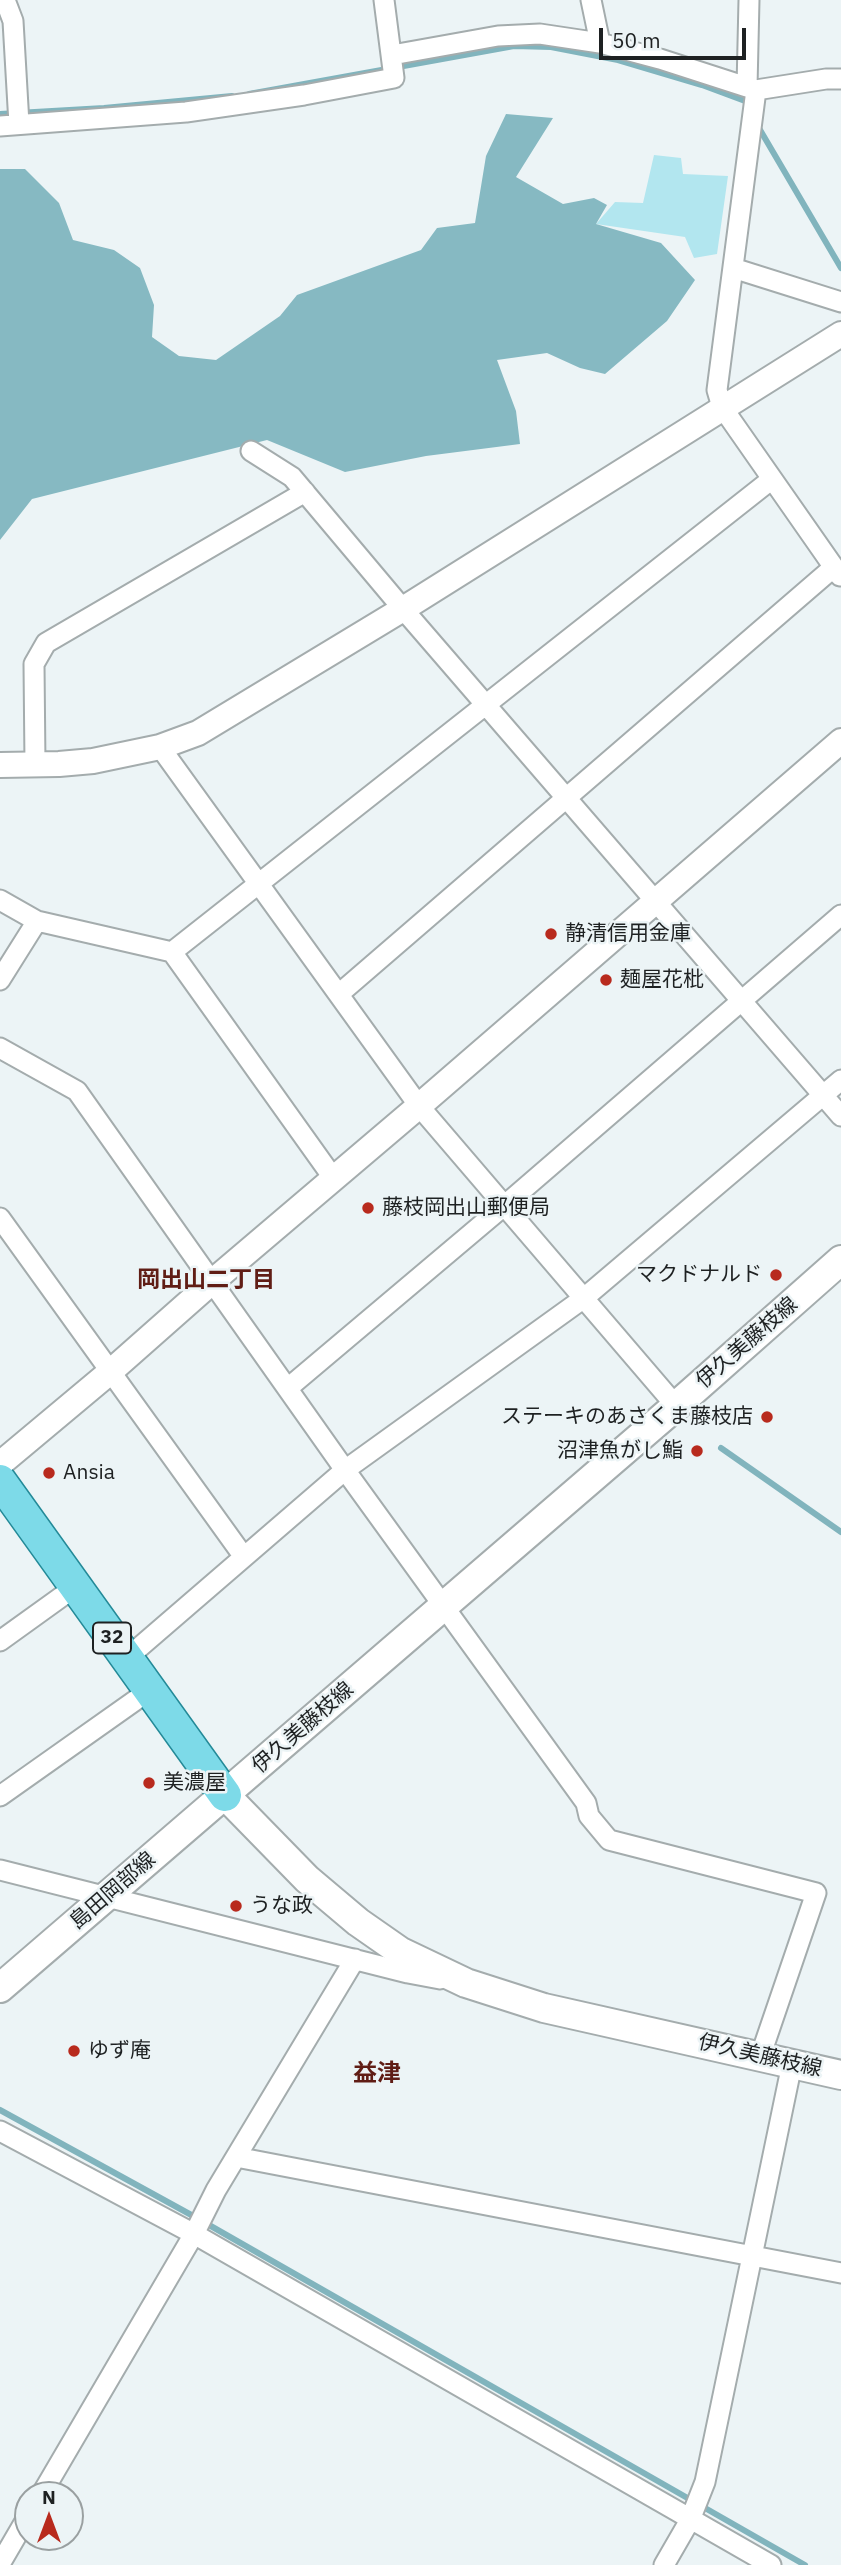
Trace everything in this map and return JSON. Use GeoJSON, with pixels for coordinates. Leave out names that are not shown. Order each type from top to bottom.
{"type":"FeatureCollection","features":[{"type":"Feature","properties":{"kind":"main road","name":"伊久美藤枝線"},"geometry":{"type":"LineString","coordinates":[[841,1260],[676,1406],[225,1794],[307,1879],[358,1922],[401,1952],[466,1983],[544,2008],[841,2075]]}},
{"type":"Feature","properties":{"kind":"main road","name":"32"},"geometry":{"type":"LineString","coordinates":[[0,1481],[225,1794]]}},
{"type":"Feature","properties":{"kind":"main road","name":"島田岡部線"},"geometry":{"type":"LineString","coordinates":[[0,1988],[225,1794]]}},
{"type":"Feature","properties":{"kind":"street"},"geometry":{"type":"LineString","coordinates":[[5,0],[13,21],[19,101],[9,125],[186,112],[304,95],[394,78],[384,0]]}},
{"type":"Feature","properties":{"kind":"street"},"geometry":{"type":"LineString","coordinates":[[591,0],[600,43]]}},
{"type":"Feature","properties":{"kind":"street"},"geometry":{"type":"LineString","coordinates":[[339,994],[566,796],[837,572],[722,408],[717,390],[750,130],[752,88],[749,0]]}},
{"type":"Feature","properties":{"kind":"street"},"geometry":{"type":"LineString","coordinates":[[392,55],[498,36],[540,34],[600,43],[752,88],[841,79]]}},
{"type":"Feature","properties":{"kind":"street"},"geometry":{"type":"LineString","coordinates":[[733,268],[841,302]]}},
{"type":"Feature","properties":{"kind":"street"},"geometry":{"type":"LineString","coordinates":[[0,765],[93,761],[160,747],[198,733],[403,610],[841,334]]}},
{"type":"Feature","properties":{"kind":"street"},"geometry":{"type":"LineString","coordinates":[[251,451],[292,477],[403,610],[841,1116]]}},
{"type":"Feature","properties":{"kind":"street"},"geometry":{"type":"LineString","coordinates":[[172,952],[772,479]]}},
{"type":"Feature","properties":{"kind":"street"},"geometry":{"type":"LineString","coordinates":[[35,764],[34,664],[46,643],[305,492]]}},
{"type":"Feature","properties":{"kind":"street"},"geometry":{"type":"LineString","coordinates":[[0,1464],[841,741]]}},
{"type":"Feature","properties":{"kind":"street"},"geometry":{"type":"LineString","coordinates":[[160,747],[419,1106],[676,1406]]}},
{"type":"Feature","properties":{"kind":"street"},"geometry":{"type":"LineString","coordinates":[[0,900],[37,922],[172,952],[334,1179]]}},
{"type":"Feature","properties":{"kind":"street"},"geometry":{"type":"LineString","coordinates":[[288,1388],[841,915]]}},
{"type":"Feature","properties":{"kind":"street"},"geometry":{"type":"LineString","coordinates":[[0,980],[37,922]]}},
{"type":"Feature","properties":{"kind":"street"},"geometry":{"type":"LineString","coordinates":[[0,1048],[77,1091],[586,1803],[589,1816],[609,1840],[816,1893],[760,2057]]}},
{"type":"Feature","properties":{"kind":"street"},"geometry":{"type":"LineString","coordinates":[[127,1658],[345,1469],[584,1298],[841,1080]]}},
{"type":"Feature","properties":{"kind":"street"},"geometry":{"type":"LineString","coordinates":[[0,1217],[244,1557]]}},
{"type":"Feature","properties":{"kind":"street"},"geometry":{"type":"LineString","coordinates":[[0,1641],[75,1587]]}},
{"type":"Feature","properties":{"kind":"street"},"geometry":{"type":"LineString","coordinates":[[0,1796],[150,1690]]}},
{"type":"Feature","properties":{"kind":"street"},"geometry":{"type":"LineString","coordinates":[[0,1870],[408,1973],[466,1983]]}},
{"type":"Feature","properties":{"kind":"street"},"geometry":{"type":"LineString","coordinates":[[49,2481],[194,2234],[216,2190],[355,1959]]}},
{"type":"Feature","properties":{"kind":"street"},"geometry":{"type":"LineString","coordinates":[[664,2565],[690,2520],[705,2482],[792,2064]]}},
{"type":"Feature","properties":{"kind":"street"},"geometry":{"type":"LineString","coordinates":[[0,2131],[194,2234],[771,2565]]}},
{"type":"Feature","properties":{"kind":"street"},"geometry":{"type":"LineString","coordinates":[[236,2157],[841,2273]]}},
{"type":"Feature","properties":{"kind":"street"},"geometry":{"type":"LineString","coordinates":[[0,2564],[14,2540]]}},
{"type":"Feature","properties":{"kind":"shaded area"},"geometry":{"type":"Polygon","coordinates":[[[506,114],[553,118],[516,177],[563,204],[594,198],[607,205],[596,224],[661,243],[695,280],[667,321],[605,374],[580,368],[547,353],[497,360],[516,411],[520,444],[426,456],[345,472],[267,440],[32,499],[0,540],[0,169],[25,169],[59,203],[73,240],[114,250],[140,268],[154,305],[152,337],[179,356],[216,360],[280,316],[297,295],[421,250],[437,228],[475,223],[486,156],[506,114]]]}},
{"type":"Feature","properties":{"kind":"shaded area"},"geometry":{"type":"Polygon","coordinates":[[[654,155],[681,158],[683,174],[728,176],[717,254],[694,258],[685,237],[596,224],[615,202],[643,203],[654,155]]]}},
{"type":"Feature","properties":{"kind":"waterway"},"geometry":{"type":"LineString","coordinates":[[249,94],[514,46],[551,47],[618,60],[702,85],[745,101],[748,107]]}},
{"type":"Feature","properties":{"kind":"waterway"},"geometry":{"type":"LineString","coordinates":[[0,114],[232,96]]}},
{"type":"Feature","properties":{"kind":"waterway"},"geometry":{"type":"LineString","coordinates":[[756,123],[841,268]]}},
{"type":"Feature","properties":{"kind":"waterway"},"geometry":{"type":"LineString","coordinates":[[721,1448],[841,1532]]}},
{"type":"Feature","properties":{"kind":"waterway"},"geometry":{"type":"LineString","coordinates":[[0,2110],[195,2217],[805,2565]]}},
{"type":"Feature","properties":{"kind":"place","name":"静清信用金庫"},"geometry":{"type":"Point","coordinates":[551,934]}},
{"type":"Feature","properties":{"kind":"place","name":"麺屋花枇"},"geometry":{"type":"Point","coordinates":[606,980]}},
{"type":"Feature","properties":{"kind":"place","name":"藤枝岡出山郵便局"},"geometry":{"type":"Point","coordinates":[368,1208]}},
{"type":"Feature","properties":{"kind":"place","name":"マクドナルド"},"geometry":{"type":"Point","coordinates":[776,1275]}},
{"type":"Feature","properties":{"kind":"place","name":"ステーキのあさくま藤枝店"},"geometry":{"type":"Point","coordinates":[767,1417]}},
{"type":"Feature","properties":{"kind":"place","name":"沼津魚がし鮨"},"geometry":{"type":"Point","coordinates":[697,1451]}},
{"type":"Feature","properties":{"kind":"place","name":"Ansia"},"geometry":{"type":"Point","coordinates":[49,1473]}},
{"type":"Feature","properties":{"kind":"place","name":"美濃屋"},"geometry":{"type":"Point","coordinates":[149,1783]}},
{"type":"Feature","properties":{"kind":"place","name":"うな政"},"geometry":{"type":"Point","coordinates":[236,1906]}},
{"type":"Feature","properties":{"kind":"place","name":"ゆず庵"},"geometry":{"type":"Point","coordinates":[74,2051]}},
{"type":"Feature","properties":{"kind":"district","name":"岡出山二丁目"},"geometry":{"type":"Point","coordinates":[206,1280]}},
{"type":"Feature","properties":{"kind":"district","name":"益津"},"geometry":{"type":"Point","coordinates":[377,2074]}}]}
